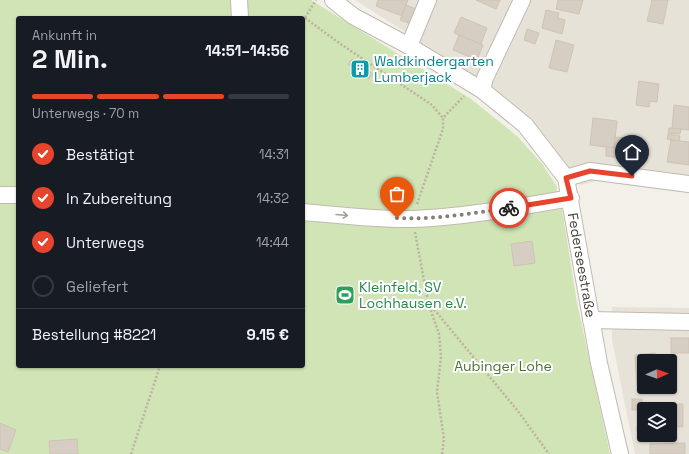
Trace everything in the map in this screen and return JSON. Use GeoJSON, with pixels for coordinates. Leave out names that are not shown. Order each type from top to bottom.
{"type":"FeatureCollection","features":[{"type":"Feature","properties":{"kind":"street"},"geometry":{"type":"LineString","coordinates":[[239,0],[240,16]]}},
{"type":"Feature","properties":{"kind":"street","name":"Federseestraße"},"geometry":{"type":"LineString","coordinates":[[333,0],[353,16],[409,46],[482,90],[525,125],[566,178],[571,198],[591,320],[620,454]]}},
{"type":"Feature","properties":{"kind":"street"},"geometry":{"type":"LineString","coordinates":[[409,46],[428,0]]}},
{"type":"Feature","properties":{"kind":"street"},"geometry":{"type":"LineString","coordinates":[[482,90],[485,78],[522,0]]}},
{"type":"Feature","properties":{"kind":"street"},"geometry":{"type":"LineString","coordinates":[[566,178],[590,171],[689,184]]}},
{"type":"Feature","properties":{"kind":"street"},"geometry":{"type":"LineString","coordinates":[[0,195],[16,195]]}},
{"type":"Feature","properties":{"kind":"street"},"geometry":{"type":"LineString","coordinates":[[305,212],[412,219],[459,215],[571,198]]}},
{"type":"Feature","properties":{"kind":"street"},"geometry":{"type":"LineString","coordinates":[[591,320],[689,322]]}},
{"type":"Feature","properties":{"kind":"path"},"geometry":{"type":"LineString","coordinates":[[316,0],[305,18],[342,46],[432,105],[443,118],[443,129],[412,219],[428,302],[439,334],[441,357],[437,392],[444,439],[442,454]]}},
{"type":"Feature","properties":{"kind":"path"},"geometry":{"type":"LineString","coordinates":[[443,118],[464,96],[482,90]]}},
{"type":"Feature","properties":{"kind":"path"},"geometry":{"type":"LineString","coordinates":[[418,304],[428,302]]}},
{"type":"Feature","properties":{"kind":"path"},"geometry":{"type":"LineString","coordinates":[[428,302],[518,410],[549,454]]}},
{"type":"Feature","properties":{"kind":"path"},"geometry":{"type":"LineString","coordinates":[[132,454],[159,368]]}},
{"type":"Feature","properties":{"kind":"shaded area"},"geometry":{"type":"Polygon","coordinates":[[[355,0],[689,0],[689,193],[596,181],[581,185],[530,120],[490,86],[355,0]]]}},
{"type":"Feature","properties":{"kind":"shaded area"},"geometry":{"type":"Polygon","coordinates":[[[612,307],[689,308],[689,454],[635,454],[612,340],[612,307]]]}},
{"type":"Feature","properties":{"kind":"green space","name":"Aubinger Lohe"},"geometry":{"type":"Polygon","coordinates":[[[0,0],[311,0],[471,99],[517,136],[543,165],[557,187],[556,196],[416,224],[562,209],[577,303],[610,454],[0,454],[0,0]]]}},
{"type":"Feature","properties":{"kind":"building"},"geometry":{"type":"Polygon","coordinates":[[[378,0],[408,0],[402,16],[376,6],[378,0]]]}},
{"type":"Feature","properties":{"kind":"building"},"geometry":{"type":"Polygon","coordinates":[[[476,0],[500,0],[496,9],[476,0]]]}},
{"type":"Feature","properties":{"kind":"building"},"geometry":{"type":"Polygon","coordinates":[[[558,0],[583,0],[579,14],[556,9],[558,0]]]}},
{"type":"Feature","properties":{"kind":"building"},"geometry":{"type":"Polygon","coordinates":[[[652,0],[668,0],[663,24],[647,21],[652,0]]]}},
{"type":"Feature","properties":{"kind":"building"},"geometry":{"type":"Polygon","coordinates":[[[406,5],[419,10],[414,25],[400,20],[406,5]]]}},
{"type":"Feature","properties":{"kind":"building"},"geometry":{"type":"Polygon","coordinates":[[[546,10],[559,13],[558,18],[565,20],[562,34],[542,28],[546,10]]]}},
{"type":"Feature","properties":{"kind":"building"},"geometry":{"type":"Polygon","coordinates":[[[461,17],[487,28],[481,44],[454,33],[461,17]]]}},
{"type":"Feature","properties":{"kind":"building"},"geometry":{"type":"Polygon","coordinates":[[[527,29],[539,33],[535,44],[524,40],[527,29]]]}},
{"type":"Feature","properties":{"kind":"building"},"geometry":{"type":"Polygon","coordinates":[[[459,35],[483,45],[477,60],[453,50],[459,35]]]}},
{"type":"Feature","properties":{"kind":"building"},"geometry":{"type":"Polygon","coordinates":[[[556,40],[574,45],[567,72],[549,68],[556,40]]]}},
{"type":"Feature","properties":{"kind":"building","name":"Waldkindergarten Lumberjack"},"geometry":{"type":"Polygon","coordinates":[[[352,59],[373,74],[369,79],[348,64],[352,59]]]}},
{"type":"Feature","properties":{"kind":"building"},"geometry":{"type":"Polygon","coordinates":[[[639,81],[659,84],[657,102],[650,101],[649,107],[636,105],[639,81]]]}},
{"type":"Feature","properties":{"kind":"building"},"geometry":{"type":"Polygon","coordinates":[[[674,105],[689,107],[689,130],[672,128],[674,105]]]}},
{"type":"Feature","properties":{"kind":"building"},"geometry":{"type":"Polygon","coordinates":[[[593,118],[617,121],[614,148],[590,145],[593,118]]]}},
{"type":"Feature","properties":{"kind":"building"},"geometry":{"type":"Polygon","coordinates":[[[669,128],[681,129],[680,134],[668,133],[669,128]]]}},
{"type":"Feature","properties":{"kind":"building"},"geometry":{"type":"Polygon","coordinates":[[[668,134],[680,136],[679,141],[667,139],[668,134]]]}},
{"type":"Feature","properties":{"kind":"building"},"geometry":{"type":"Polygon","coordinates":[[[615,137],[624,138],[622,158],[606,156],[606,147],[614,148],[615,137]]]}},
{"type":"Feature","properties":{"kind":"building"},"geometry":{"type":"Polygon","coordinates":[[[671,140],[689,142],[689,165],[667,162],[671,140]]]}},
{"type":"Feature","properties":{"kind":"building"},"geometry":{"type":"Polygon","coordinates":[[[532,241],[535,263],[514,266],[511,244],[532,241]]]}},
{"type":"Feature","properties":{"kind":"building"},"geometry":{"type":"Polygon","coordinates":[[[671,338],[689,338],[689,353],[671,353],[671,338]]]}},
{"type":"Feature","properties":{"kind":"building"},"geometry":{"type":"Polygon","coordinates":[[[635,355],[637,355],[637,386],[635,355]]]}},
{"type":"Feature","properties":{"kind":"building"},"geometry":{"type":"Polygon","coordinates":[[[632,399],[642,399],[642,402],[637,402],[637,410],[632,410],[632,399]]]}},
{"type":"Feature","properties":{"kind":"building"},"geometry":{"type":"Polygon","coordinates":[[[677,404],[683,404],[683,427],[677,427],[677,404]]]}},
{"type":"Feature","properties":{"kind":"building"},"geometry":{"type":"Polygon","coordinates":[[[0,423],[16,430],[8,452],[0,449],[0,423]]]}},
{"type":"Feature","properties":{"kind":"building"},"geometry":{"type":"Polygon","coordinates":[[[77,439],[78,454],[50,454],[49,441],[77,439]]]}},
{"type":"Feature","properties":{"kind":"building"},"geometry":{"type":"Polygon","coordinates":[[[685,443],[685,454],[650,454],[650,444],[685,443]]]}},
{"type":"Feature","properties":{"kind":"way so far"},"geometry":{"type":"LineString","coordinates":[[397,218],[412,219],[459,215],[509,208]]}},
{"type":"Feature","properties":{"kind":"place","name":"Waldkindergarten Lumberjack"},"geometry":{"type":"Point","coordinates":[360,69]}},
{"type":"Feature","properties":{"kind":"place","name":"Kleinfeld, SV Lochhausen e.V."},"geometry":{"type":"Point","coordinates":[345,295]}},
{"type":"Feature","properties":{"kind":"route"},"geometry":{"type":"LineString","coordinates":[[509,208],[571,198],[566,178],[590,171],[632,176]]}}]}
